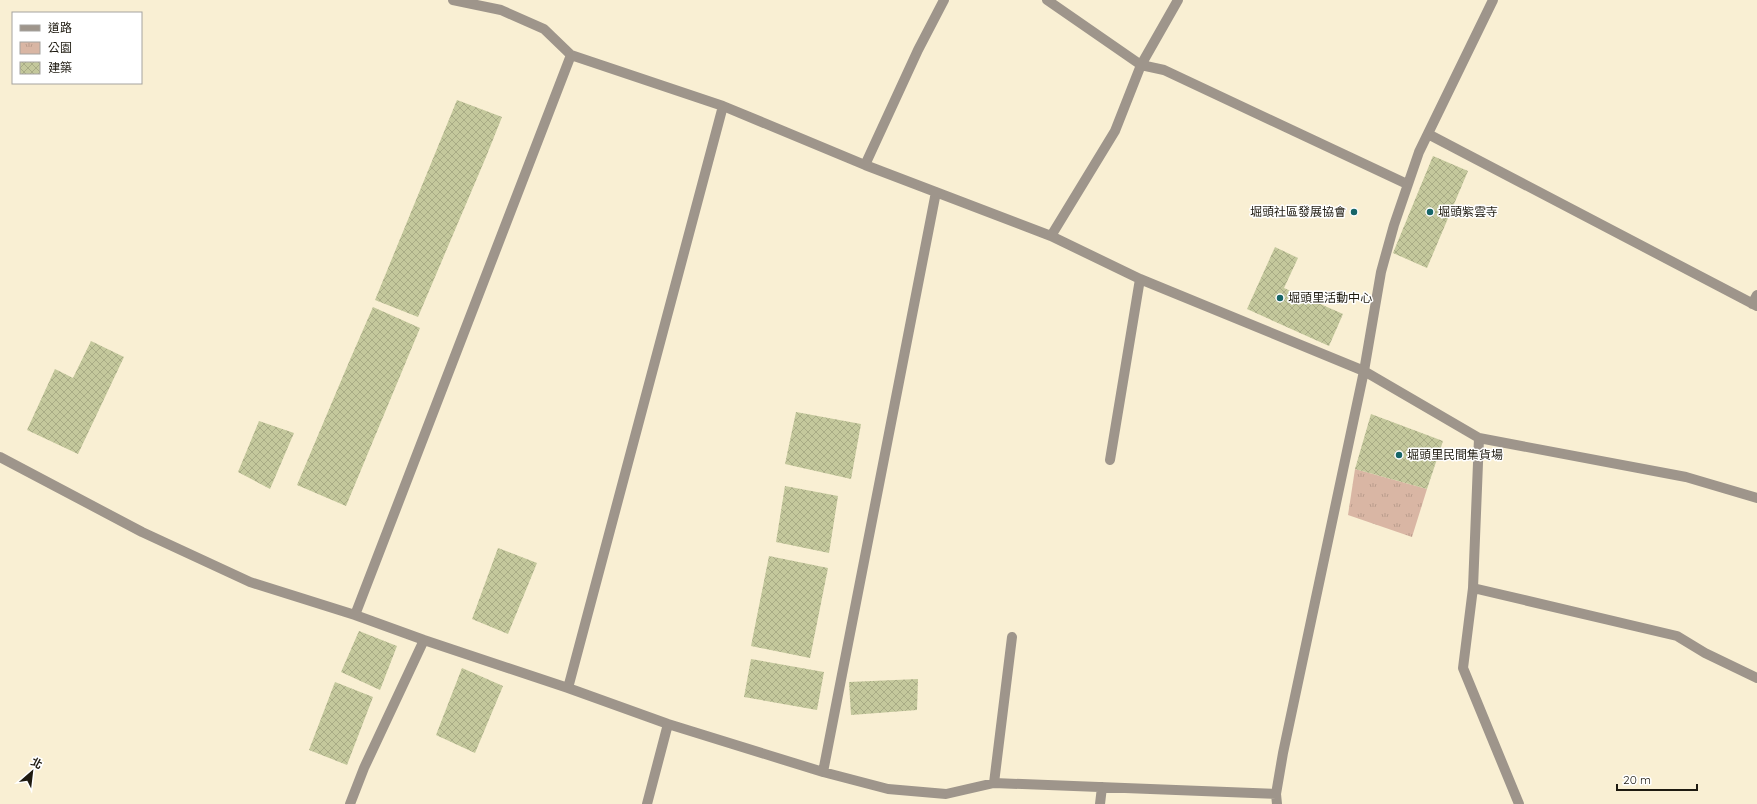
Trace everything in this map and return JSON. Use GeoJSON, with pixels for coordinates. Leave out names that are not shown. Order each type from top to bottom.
{"type":"FeatureCollection","features":[{"type":"Feature","properties":{"kind":"street"},"geometry":{"type":"LineString","coordinates":[[453,0],[501,10],[544,29],[571,55],[723,106],[865,165],[1051,236],[1140,279],[1364,371],[1479,438],[1686,477],[1757,498]]}},
{"type":"Feature","properties":{"kind":"street"},"geometry":{"type":"LineString","coordinates":[[865,165],[918,50],[944,0]]}},
{"type":"Feature","properties":{"kind":"street"},"geometry":{"type":"LineString","coordinates":[[1047,0],[1141,65],[1164,70],[1407,184]]}},
{"type":"Feature","properties":{"kind":"street"},"geometry":{"type":"LineString","coordinates":[[1051,236],[1115,131],[1141,65],[1178,0]]}},
{"type":"Feature","properties":{"kind":"street"},"geometry":{"type":"LineString","coordinates":[[0,457],[142,532],[250,582],[355,615],[668,724],[823,772],[888,789],[946,794],[994,783],[1102,787],[1277,799],[1283,753],[1364,371],[1381,272],[1394,225],[1419,152],[1493,0]]}},
{"type":"Feature","properties":{"kind":"street"},"geometry":{"type":"LineString","coordinates":[[355,615],[571,55]]}},
{"type":"Feature","properties":{"kind":"street"},"geometry":{"type":"LineString","coordinates":[[568,688],[723,106]]}},
{"type":"Feature","properties":{"kind":"street"},"geometry":{"type":"LineString","coordinates":[[1428,134],[1755,301]]}},
{"type":"Feature","properties":{"kind":"street"},"geometry":{"type":"LineString","coordinates":[[823,772],[936,192]]}},
{"type":"Feature","properties":{"kind":"street"},"geometry":{"type":"LineString","coordinates":[[1110,460],[1140,279]]}},
{"type":"Feature","properties":{"kind":"street"},"geometry":{"type":"LineString","coordinates":[[1479,438],[1473,588],[1463,668],[1520,804]]}},
{"type":"Feature","properties":{"kind":"street"},"geometry":{"type":"LineString","coordinates":[[1473,588],[1677,636],[1705,653],[1757,678]]}},
{"type":"Feature","properties":{"kind":"street"},"geometry":{"type":"LineString","coordinates":[[994,783],[1012,637]]}},
{"type":"Feature","properties":{"kind":"street"},"geometry":{"type":"LineString","coordinates":[[350,804],[364,768],[424,640]]}},
{"type":"Feature","properties":{"kind":"street"},"geometry":{"type":"LineString","coordinates":[[647,804],[668,724]]}},
{"type":"Feature","properties":{"kind":"street"},"geometry":{"type":"LineString","coordinates":[[1100,804],[1102,787]]}},
{"type":"Feature","properties":{"kind":"green space"},"geometry":{"type":"Polygon","coordinates":[[[1355,469],[1427,489],[1412,537],[1348,515],[1355,469]]]}},
{"type":"Feature","properties":{"kind":"building"},"geometry":{"type":"Polygon","coordinates":[[[457,100],[502,117],[418,317],[375,300],[457,100]]]}},
{"type":"Feature","properties":{"kind":"building","name":"堀頭紫雲寺"},"geometry":{"type":"Polygon","coordinates":[[[1433,156],[1468,171],[1427,268],[1393,253],[1433,156]]]}},
{"type":"Feature","properties":{"kind":"building","name":"堀頭里活動中心"},"geometry":{"type":"Polygon","coordinates":[[[1275,247],[1298,258],[1284,288],[1343,314],[1329,346],[1247,309],[1275,247]]]}},
{"type":"Feature","properties":{"kind":"building"},"geometry":{"type":"Polygon","coordinates":[[[373,307],[420,328],[346,506],[297,485],[373,307]]]}},
{"type":"Feature","properties":{"kind":"building"},"geometry":{"type":"Polygon","coordinates":[[[91,341],[124,357],[78,454],[27,430],[55,369],[73,378],[91,341]]]}},
{"type":"Feature","properties":{"kind":"building"},"geometry":{"type":"Polygon","coordinates":[[[796,412],[861,424],[851,479],[785,464],[796,412]]]}},
{"type":"Feature","properties":{"kind":"building","name":"堀頭里民間集貨場"},"geometry":{"type":"Polygon","coordinates":[[[1371,414],[1443,441],[1427,489],[1355,469],[1371,414]]]}},
{"type":"Feature","properties":{"kind":"building"},"geometry":{"type":"Polygon","coordinates":[[[259,421],[294,433],[270,489],[238,472],[259,421]]]}},
{"type":"Feature","properties":{"kind":"building"},"geometry":{"type":"Polygon","coordinates":[[[785,486],[838,496],[829,553],[776,542],[785,486]]]}},
{"type":"Feature","properties":{"kind":"building"},"geometry":{"type":"Polygon","coordinates":[[[498,548],[537,563],[508,634],[472,619],[498,548]]]}},
{"type":"Feature","properties":{"kind":"building"},"geometry":{"type":"Polygon","coordinates":[[[769,556],[828,568],[810,658],[751,646],[769,556]]]}},
{"type":"Feature","properties":{"kind":"building"},"geometry":{"type":"Polygon","coordinates":[[[359,631],[397,646],[380,690],[341,672],[359,631]]]}},
{"type":"Feature","properties":{"kind":"building"},"geometry":{"type":"Polygon","coordinates":[[[751,659],[824,672],[817,710],[744,697],[751,659]]]}},
{"type":"Feature","properties":{"kind":"building"},"geometry":{"type":"Polygon","coordinates":[[[462,668],[503,686],[475,753],[436,735],[462,668]]]}},
{"type":"Feature","properties":{"kind":"building"},"geometry":{"type":"Polygon","coordinates":[[[918,679],[917,710],[851,715],[849,682],[918,679]]]}},
{"type":"Feature","properties":{"kind":"building"},"geometry":{"type":"Polygon","coordinates":[[[335,682],[373,697],[347,765],[309,750],[335,682]]]}},
{"type":"Feature","properties":{"kind":"place","name":"堀頭社區發展協會"},"geometry":{"type":"Point","coordinates":[1354,212]}},
{"type":"Feature","properties":{"kind":"place","name":"堀頭紫雲寺"},"geometry":{"type":"Point","coordinates":[1430,212]}},
{"type":"Feature","properties":{"kind":"place","name":"堀頭里活動中心"},"geometry":{"type":"Point","coordinates":[1280,298]}},
{"type":"Feature","properties":{"kind":"place","name":"堀頭里民間集貨場"},"geometry":{"type":"Point","coordinates":[1399,455]}}]}
